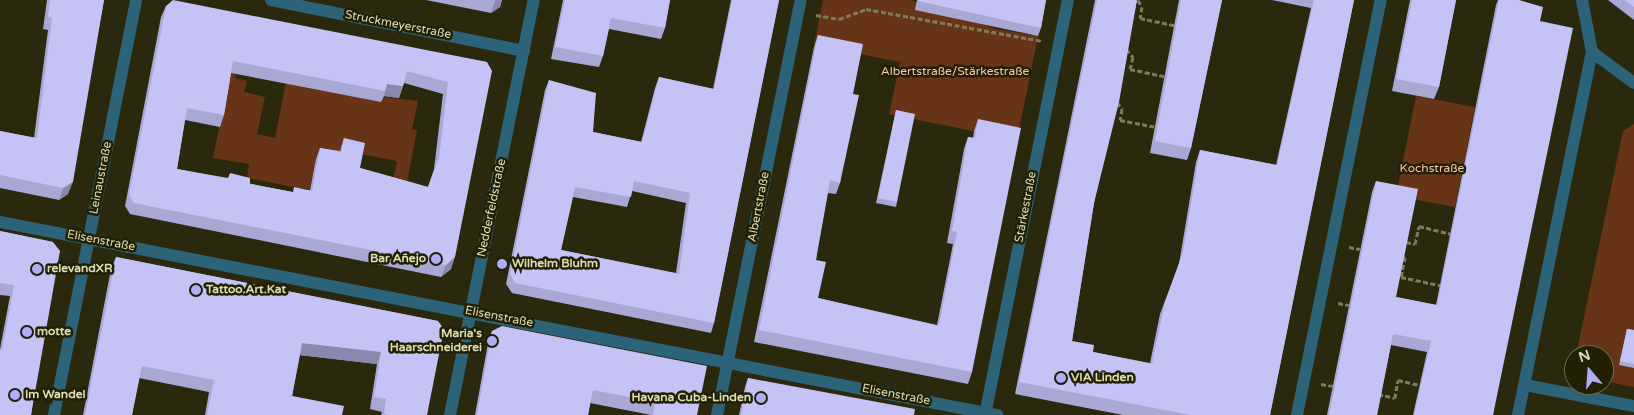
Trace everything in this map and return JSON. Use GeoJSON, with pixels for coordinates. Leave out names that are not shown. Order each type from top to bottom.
{"type":"FeatureCollection","features":[{"type":"Feature","properties":{"kind":"street","name":"Leinaustraße"},"geometry":{"type":"LineString","coordinates":[[54,415],[136,0]]}},
{"type":"Feature","properties":{"kind":"street","name":"Struckmeyerstraße"},"geometry":{"type":"LineString","coordinates":[[271,0],[524,51]]}},
{"type":"Feature","properties":{"kind":"street","name":"Nedderfeldstraße"},"geometry":{"type":"LineString","coordinates":[[450,415],[534,0]]}},
{"type":"Feature","properties":{"kind":"street","name":"Stärkestraße"},"geometry":{"type":"LineString","coordinates":[[989,414],[1068,0]]}},
{"type":"Feature","properties":{"kind":"street"},"geometry":{"type":"LineString","coordinates":[[1297,415],[1381,0]]}},
{"type":"Feature","properties":{"kind":"street"},"geometry":{"type":"LineString","coordinates":[[1518,415],[1592,52],[1582,0]]}},
{"type":"Feature","properties":{"kind":"street","name":"Albertstraße"},"geometry":{"type":"LineString","coordinates":[[717,415],[800,6]]}},
{"type":"Feature","properties":{"kind":"street"},"geometry":{"type":"LineString","coordinates":[[1592,52],[1634,83]]}},
{"type":"Feature","properties":{"kind":"street","name":"Elisenstraße"},"geometry":{"type":"LineString","coordinates":[[0,222],[728,361],[989,414]]}},
{"type":"Feature","properties":{"kind":"street"},"geometry":{"type":"LineString","coordinates":[[1525,385],[1634,406]]}},
{"type":"Feature","properties":{"kind":"path"},"geometry":{"type":"LineString","coordinates":[[1138,0],[1142,7],[1140,18],[1174,25]]}},
{"type":"Feature","properties":{"kind":"path"},"geometry":{"type":"LineString","coordinates":[[800,6],[838,19],[866,9],[1059,45]]}},
{"type":"Feature","properties":{"kind":"path"},"geometry":{"type":"LineString","coordinates":[[1125,46],[1132,57],[1130,69],[1164,76]]}},
{"type":"Feature","properties":{"kind":"path"},"geometry":{"type":"LineString","coordinates":[[1114,98],[1122,109],[1120,120],[1156,128]]}},
{"type":"Feature","properties":{"kind":"path"},"geometry":{"type":"LineString","coordinates":[[1406,242],[1415,244],[1419,226],[1450,234]]}},
{"type":"Feature","properties":{"kind":"path"},"geometry":{"type":"LineString","coordinates":[[1398,256],[1405,257],[1401,277],[1440,285]]}},
{"type":"Feature","properties":{"kind":"path"},"geometry":{"type":"LineString","coordinates":[[1374,394],[1395,398],[1398,380],[1420,385]]}},
{"type":"Feature","properties":{"kind":"green space","name":"Albertstraße/Stärkestraße"},"geometry":{"type":"Polygon","coordinates":[[[823,0],[911,0],[996,29],[1038,36],[1017,140],[889,114],[900,62],[814,45],[823,0]]]}},
{"type":"Feature","properties":{"kind":"green space"},"geometry":{"type":"Polygon","coordinates":[[[213,57],[236,72],[235,78],[247,81],[244,92],[265,97],[257,134],[275,138],[287,77],[304,80],[303,87],[418,101],[412,129],[417,130],[406,188],[391,189],[397,161],[340,150],[337,163],[313,175],[309,190],[247,178],[249,164],[213,158],[225,98],[213,57]]]}},
{"type":"Feature","properties":{"kind":"green space","name":"Kochstraße"},"geometry":{"type":"Polygon","coordinates":[[[1416,96],[1475,107],[1455,207],[1396,196],[1416,96]]]}},
{"type":"Feature","properties":{"kind":"green space"},"geometry":{"type":"Polygon","coordinates":[[[1634,124],[1634,335],[1626,333],[1619,365],[1634,368],[1634,387],[1614,383],[1614,345],[1578,345],[1623,131],[1634,124]]]}},
{"type":"Feature","properties":{"kind":"building"},"geometry":{"type":"Polygon","coordinates":[[[50,0],[104,0],[73,182],[63,188],[0,175],[0,131],[37,138],[52,18],[48,17],[50,0]]]}},
{"type":"Feature","properties":{"kind":"building"},"geometry":{"type":"Polygon","coordinates":[[[173,0],[487,62],[492,71],[455,257],[446,265],[134,203],[129,195],[166,6],[173,0]],[[233,61],[224,115],[187,108],[177,169],[228,178],[230,173],[250,178],[250,184],[293,192],[294,187],[312,191],[320,148],[341,152],[344,138],[365,143],[360,168],[428,187],[439,158],[448,82],[407,71],[403,86],[387,84],[385,91],[233,61]]]}},
{"type":"Feature","properties":{"kind":"building"},"geometry":{"type":"Polygon","coordinates":[[[565,0],[670,0],[665,28],[611,18],[603,56],[555,47],[565,0]]]}},
{"type":"Feature","properties":{"kind":"building"},"geometry":{"type":"Polygon","coordinates":[[[732,0],[779,0],[714,323],[515,283],[510,274],[549,80],[596,93],[593,132],[642,142],[659,77],[714,89],[732,0]],[[634,181],[631,197],[575,187],[561,250],[679,274],[690,193],[634,181]]]}},
{"type":"Feature","properties":{"kind":"building"},"geometry":{"type":"Polygon","coordinates":[[[918,0],[1046,0],[1041,28],[918,0]]]}},
{"type":"Feature","properties":{"kind":"building"},"geometry":{"type":"Polygon","coordinates":[[[1097,0],[1137,0],[1119,102],[1094,203],[1072,341],[1094,345],[1093,352],[1152,364],[1165,302],[1183,252],[1200,150],[1277,165],[1314,0],[1354,0],[1270,415],[1191,415],[1019,382],[1097,0]]]}},
{"type":"Feature","properties":{"kind":"building"},"geometry":{"type":"Polygon","coordinates":[[[1181,0],[1222,0],[1191,148],[1155,141],[1181,0]]]}},
{"type":"Feature","properties":{"kind":"building"},"geometry":{"type":"Polygon","coordinates":[[[1412,0],[1456,0],[1439,87],[1396,79],[1412,0]]]}},
{"type":"Feature","properties":{"kind":"building"},"geometry":{"type":"Polygon","coordinates":[[[1499,0],[1519,0],[1543,7],[1540,21],[1573,28],[1493,415],[1414,415],[1431,341],[1393,334],[1377,415],[1329,415],[1376,181],[1418,189],[1396,297],[1437,305],[1499,0]]]}},
{"type":"Feature","properties":{"kind":"building"},"geometry":{"type":"Polygon","coordinates":[[[1625,0],[1634,0],[1634,7],[1625,0]]]}},
{"type":"Feature","properties":{"kind":"building"},"geometry":{"type":"Polygon","coordinates":[[[818,35],[863,44],[853,94],[859,95],[840,183],[830,180],[817,252],[816,260],[826,262],[818,298],[939,326],[957,232],[952,231],[968,137],[975,138],[978,119],[1021,128],[972,372],[759,330],[818,35]]]}},
{"type":"Feature","properties":{"kind":"building"},"geometry":{"type":"Polygon","coordinates":[[[896,110],[915,114],[897,202],[878,198],[896,110]]]}},
{"type":"Feature","properties":{"kind":"building"},"geometry":{"type":"Polygon","coordinates":[[[0,231],[53,242],[60,251],[31,415],[0,415],[0,349],[2,350],[14,285],[0,283],[0,231]]]}},
{"type":"Feature","properties":{"kind":"building"},"geometry":{"type":"Polygon","coordinates":[[[116,257],[438,321],[444,329],[427,415],[384,414],[386,399],[374,397],[381,352],[302,343],[292,396],[344,406],[342,415],[207,415],[214,380],[142,366],[132,415],[85,415],[116,257]]]}},
{"type":"Feature","properties":{"kind":"building"},"geometry":{"type":"Polygon","coordinates":[[[502,326],[707,366],[697,415],[653,415],[655,402],[593,390],[588,415],[477,415],[492,331],[502,326]]]}},
{"type":"Feature","properties":{"kind":"building"},"geometry":{"type":"Polygon","coordinates":[[[1627,329],[1634,330],[1634,364],[1620,361],[1627,329]]]}},
{"type":"Feature","properties":{"kind":"building"},"geometry":{"type":"Polygon","coordinates":[[[748,378],[915,409],[914,415],[741,415],[748,378]]]}},
{"type":"Feature","properties":{"kind":"place","name":"Bar Añejo"},"geometry":{"type":"Point","coordinates":[436,259]}},
{"type":"Feature","properties":{"kind":"place","name":"Wilhelm Bluhm"},"geometry":{"type":"Point","coordinates":[502,264]}},
{"type":"Feature","properties":{"kind":"place","name":"relevandXR"},"geometry":{"type":"Point","coordinates":[37,269]}},
{"type":"Feature","properties":{"kind":"place","name":"Tattoo.Art.Kat"},"geometry":{"type":"Point","coordinates":[196,290]}},
{"type":"Feature","properties":{"kind":"place","name":"motte"},"geometry":{"type":"Point","coordinates":[27,332]}},
{"type":"Feature","properties":{"kind":"place","name":"Maria's Haarschneiderei"},"geometry":{"type":"Point","coordinates":[492,341]}},
{"type":"Feature","properties":{"kind":"place","name":"VIA Linden"},"geometry":{"type":"Point","coordinates":[1061,378]}},
{"type":"Feature","properties":{"kind":"place","name":"Im Wandel"},"geometry":{"type":"Point","coordinates":[15,395]}},
{"type":"Feature","properties":{"kind":"place","name":"Havana Cuba-Linden"},"geometry":{"type":"Point","coordinates":[761,398]}}]}
